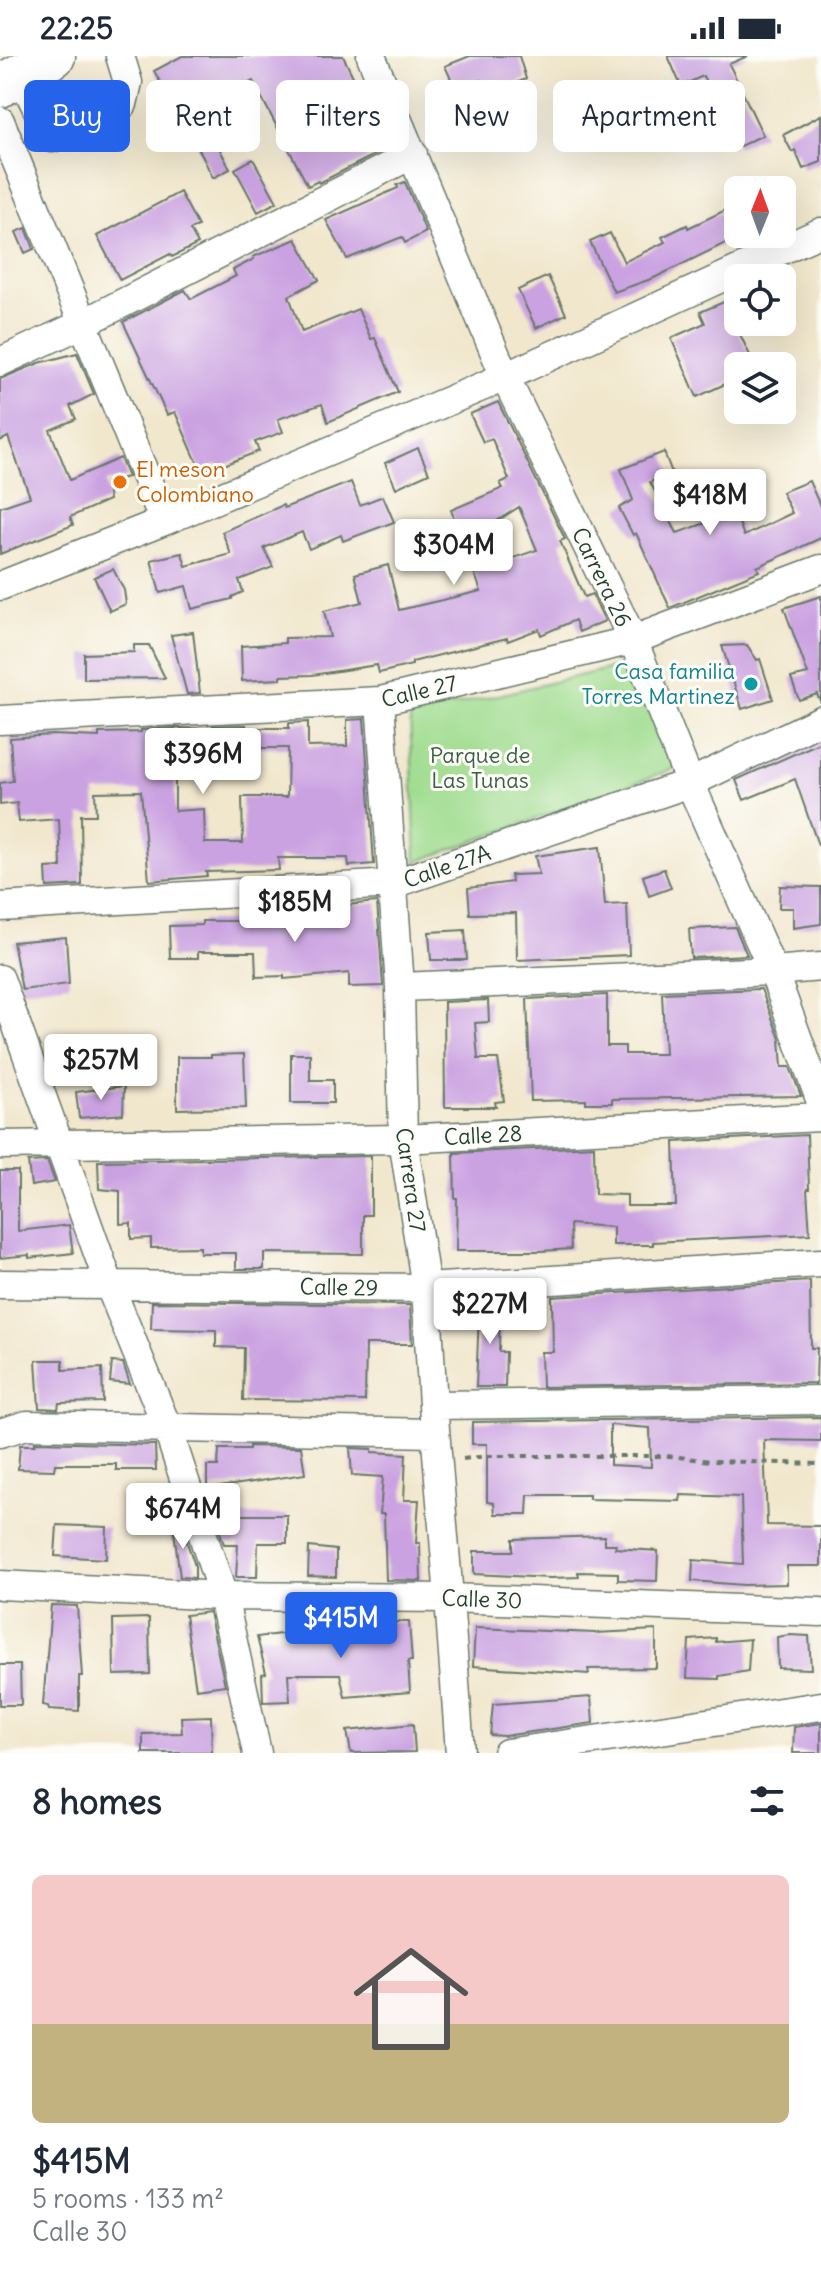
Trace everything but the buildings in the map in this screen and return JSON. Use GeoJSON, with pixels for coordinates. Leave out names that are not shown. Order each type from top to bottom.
{"type":"FeatureCollection","features":[{"type":"Feature","properties":{"kind":"street"},"geometry":{"type":"LineString","coordinates":[[120,56],[127,80]]}},
{"type":"Feature","properties":{"kind":"street","name":"Carrera 26"},"geometry":{"type":"LineString","coordinates":[[371,56],[505,377],[633,640],[690,783],[773,971],[821,1102]]}},
{"type":"Feature","properties":{"kind":"street"},"geometry":{"type":"LineString","coordinates":[[15,156],[63,133],[25,72]]}},
{"type":"Feature","properties":{"kind":"street"},"geometry":{"type":"LineString","coordinates":[[0,121],[164,521]]}},
{"type":"Feature","properties":{"kind":"street"},"geometry":{"type":"LineString","coordinates":[[0,362],[84,323],[413,154]]}},
{"type":"Feature","properties":{"kind":"street"},"geometry":{"type":"LineString","coordinates":[[0,586],[164,521],[505,377],[821,232]]}},
{"type":"Feature","properties":{"kind":"street","name":"Calle 27"},"geometry":{"type":"LineString","coordinates":[[0,720],[380,701],[633,640],[821,569]]}},
{"type":"Feature","properties":{"kind":"street","name":"Carrera 27"},"geometry":{"type":"LineString","coordinates":[[380,701],[400,987],[403,1139],[426,1288],[460,1753]]}},
{"type":"Feature","properties":{"kind":"street","name":"Calle 27A"},"geometry":{"type":"LineString","coordinates":[[0,907],[393,884],[690,783],[821,720]]}},
{"type":"Feature","properties":{"kind":"street"},"geometry":{"type":"LineString","coordinates":[[400,987],[821,967]]}},
{"type":"Feature","properties":{"kind":"street"},"geometry":{"type":"LineString","coordinates":[[0,979],[109,1284],[167,1427],[223,1596],[257,1753]]}},
{"type":"Feature","properties":{"kind":"street","name":"Calle 28"},"geometry":{"type":"LineString","coordinates":[[0,1145],[403,1139],[821,1117]]}},
{"type":"Feature","properties":{"kind":"street","name":"Calle 29"},"geometry":{"type":"LineString","coordinates":[[0,1284],[426,1288],[821,1263]]}},
{"type":"Feature","properties":{"kind":"street"},"geometry":{"type":"LineString","coordinates":[[433,1405],[821,1400]]}},
{"type":"Feature","properties":{"kind":"street"},"geometry":{"type":"LineString","coordinates":[[0,1433],[27,1425],[167,1427],[436,1447]]}},
{"type":"Feature","properties":{"kind":"street","name":"Calle 30"},"geometry":{"type":"LineString","coordinates":[[0,1585],[223,1596],[449,1598],[821,1612]]}},
{"type":"Feature","properties":{"kind":"street"},"geometry":{"type":"LineString","coordinates":[[507,1753],[821,1706]]}},
{"type":"Feature","properties":{"kind":"path"},"geometry":{"type":"LineString","coordinates":[[436,1447],[486,1456],[670,1456],[711,1461],[821,1464]]}},
{"type":"Feature","properties":{"kind":"green space","name":"Parque de Las Tunas"},"geometry":{"type":"Polygon","coordinates":[[[629,664],[679,767],[416,862],[410,716],[629,664]]]}},
{"type":"Feature","properties":{"kind":"place","name":"El meson Colombiano"},"geometry":{"type":"Point","coordinates":[120,482]}},
{"type":"Feature","properties":{"kind":"place","name":"Casa familia Torres Martinez"},"geometry":{"type":"Point","coordinates":[751,684]}}]}
